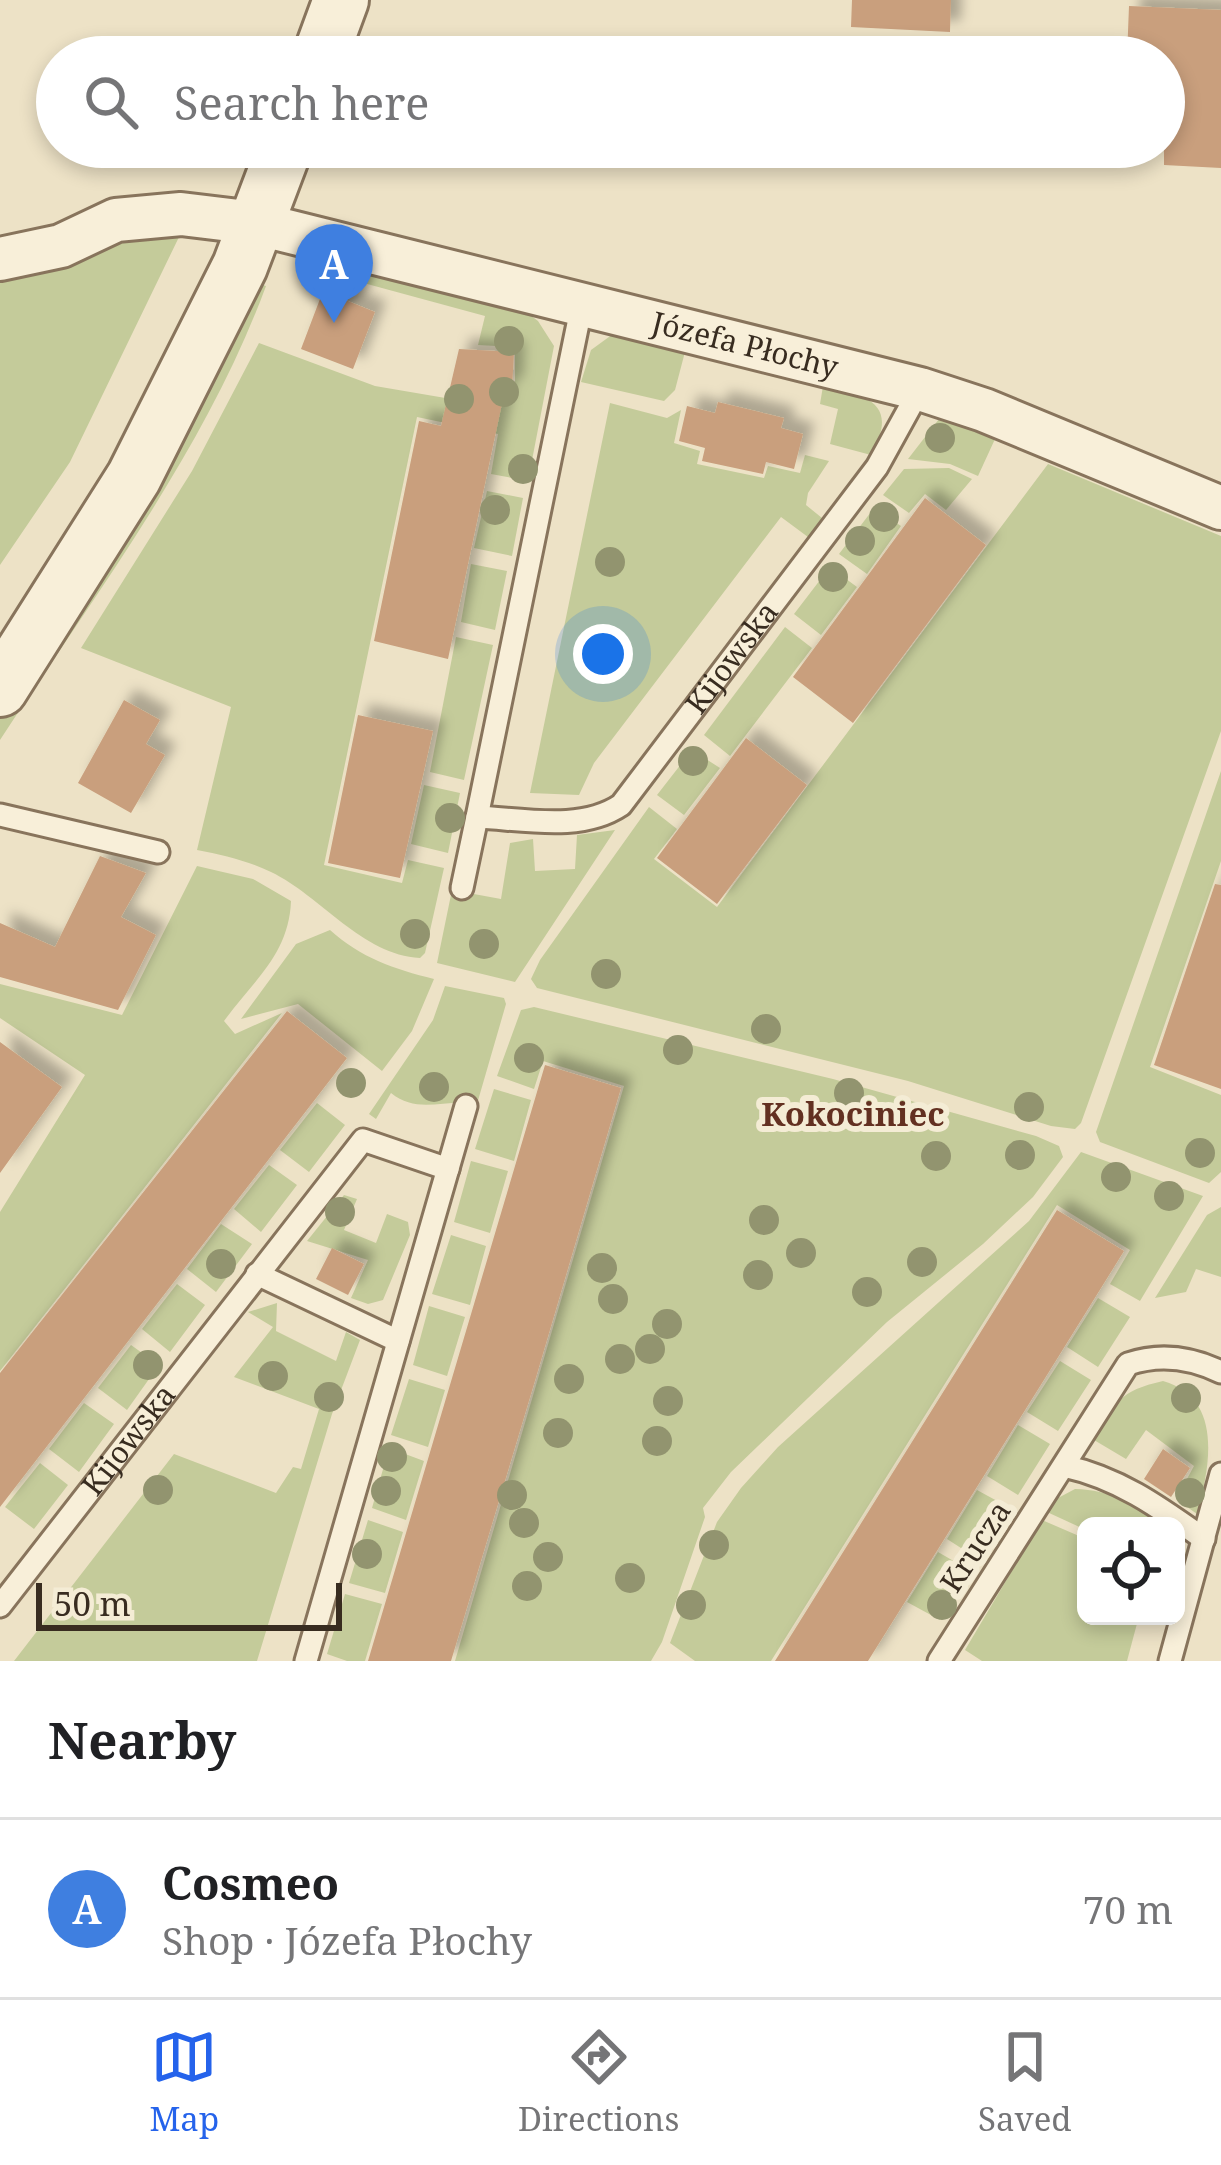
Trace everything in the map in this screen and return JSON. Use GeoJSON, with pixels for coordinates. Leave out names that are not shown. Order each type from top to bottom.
{"type":"FeatureCollection","features":[{"type":"Feature","properties":{"kind":"street"},"geometry":{"type":"LineString","coordinates":[[327,36],[340,0]]}},
{"type":"Feature","properties":{"kind":"street"},"geometry":{"type":"LineString","coordinates":[[0,689],[134,477],[239,266],[277,168]]}},
{"type":"Feature","properties":{"kind":"street","name":"Józefa Płochy"},"geometry":{"type":"LineString","coordinates":[[0,259],[61,246],[116,220],[181,214],[255,223],[920,389],[1024,426],[1221,508]]}},
{"type":"Feature","properties":{"kind":"lane"},"geometry":{"type":"LineString","coordinates":[[462,888],[582,304]]}},
{"type":"Feature","properties":{"kind":"lane","name":"Kijowska"},"geometry":{"type":"LineString","coordinates":[[477,817],[595,819],[621,805],[877,467],[920,389]]}},
{"type":"Feature","properties":{"kind":"lane"},"geometry":{"type":"LineString","coordinates":[[0,815],[158,851]]}},
{"type":"Feature","properties":{"kind":"lane"},"geometry":{"type":"LineString","coordinates":[[306,1661],[466,1106]]}},
{"type":"Feature","properties":{"kind":"lane","name":"Kijowska"},"geometry":{"type":"LineString","coordinates":[[0,1606],[363,1140],[448,1169]]}},
{"type":"Feature","properties":{"kind":"lane"},"geometry":{"type":"LineString","coordinates":[[256,1274],[398,1341]]}},
{"type":"Feature","properties":{"kind":"lane","name":"Krucza"},"geometry":{"type":"LineString","coordinates":[[939,1661],[1128,1364],[1151,1356],[1177,1357],[1221,1372]]}},
{"type":"Feature","properties":{"kind":"lane"},"geometry":{"type":"LineString","coordinates":[[1064,1466],[1099,1474],[1138,1492],[1204,1539]]}},
{"type":"Feature","properties":{"kind":"lane"},"geometry":{"type":"LineString","coordinates":[[1170,1661],[1221,1474]]}},
{"type":"Feature","properties":{"kind":"green space"},"geometry":{"type":"Polygon","coordinates":[[[158,232],[179,237],[70,462],[0,565],[0,273],[158,232]]]}},
{"type":"Feature","properties":{"kind":"green space"},"geometry":{"type":"Polygon","coordinates":[[[327,257],[518,306],[538,321],[554,346],[528,481],[491,474],[498,434],[417,417],[324,865],[402,883],[408,860],[444,868],[420,958],[379,947],[271,872],[197,850],[231,707],[81,648],[192,471],[259,343],[375,386],[463,401],[467,389],[515,391],[515,347],[478,345],[485,316],[323,272],[327,257]]]}},
{"type":"Feature","properties":{"kind":"green space"},"geometry":{"type":"Polygon","coordinates":[[[257,283],[266,286],[241,346],[181,463],[0,740],[0,710],[257,283]]]}},
{"type":"Feature","properties":{"kind":"green space"},"geometry":{"type":"Polygon","coordinates":[[[613,334],[686,348],[675,390],[664,401],[581,382],[591,350],[613,334]]]}},
{"type":"Feature","properties":{"kind":"green space"},"geometry":{"type":"Polygon","coordinates":[[[823,386],[874,404],[882,424],[871,455],[830,444],[838,409],[820,404],[823,386]]]}},
{"type":"Feature","properties":{"kind":"green space"},"geometry":{"type":"Polygon","coordinates":[[[610,403],[667,418],[681,410],[674,443],[700,451],[697,464],[764,478],[768,466],[800,473],[805,455],[829,461],[808,493],[806,505],[822,518],[808,537],[781,517],[594,763],[579,795],[530,793],[610,403]]]}},
{"type":"Feature","properties":{"kind":"green space"},"geometry":{"type":"Polygon","coordinates":[[[939,419],[995,439],[978,476],[950,464],[908,459],[939,419]]]}},
{"type":"Feature","properties":{"kind":"green space"},"geometry":{"type":"Polygon","coordinates":[[[1048,464],[1221,536],[1221,731],[1081,1123],[1075,1129],[1051,1126],[908,1081],[537,988],[531,979],[540,960],[649,807],[677,829],[654,859],[717,907],[1048,464]]]}},
{"type":"Feature","properties":{"kind":"green space"},"geometry":{"type":"Polygon","coordinates":[[[949,468],[972,479],[946,510],[925,494],[909,513],[883,495],[904,469],[949,468]]]}},
{"type":"Feature","properties":{"kind":"green space"},"geometry":{"type":"Polygon","coordinates":[[[487,491],[523,498],[512,556],[474,548],[487,491]]]}},
{"type":"Feature","properties":{"kind":"green space"},"geometry":{"type":"Polygon","coordinates":[[[874,508],[901,526],[867,574],[839,554],[874,508]]]}},
{"type":"Feature","properties":{"kind":"green space"},"geometry":{"type":"Polygon","coordinates":[[[471,564],[507,571],[495,630],[461,622],[471,564]]]}},
{"type":"Feature","properties":{"kind":"green space"},"geometry":{"type":"Polygon","coordinates":[[[830,567],[857,587],[821,635],[794,614],[830,567]]]}},
{"type":"Feature","properties":{"kind":"green space"},"geometry":{"type":"Polygon","coordinates":[[[785,627],[812,648],[730,756],[704,735],[785,627]]]}},
{"type":"Feature","properties":{"kind":"green space"},"geometry":{"type":"Polygon","coordinates":[[[456,637],[493,645],[464,780],[430,772],[456,637]]]}},
{"type":"Feature","properties":{"kind":"green space"},"geometry":{"type":"Polygon","coordinates":[[[692,750],[720,768],[684,815],[657,795],[692,750]]]}},
{"type":"Feature","properties":{"kind":"green space"},"geometry":{"type":"Polygon","coordinates":[[[1221,771],[1221,861],[1150,1067],[1221,1095],[1221,1172],[1209,1183],[1100,1142],[1096,1132],[1221,771]]]}},
{"type":"Feature","properties":{"kind":"green space"},"geometry":{"type":"Polygon","coordinates":[[[424,785],[460,793],[448,853],[411,844],[424,785]]]}},
{"type":"Feature","properties":{"kind":"green space"},"geometry":{"type":"Polygon","coordinates":[[[615,830],[515,982],[437,963],[452,890],[501,899],[510,843],[533,839],[535,871],[575,869],[577,835],[615,830]]]}},
{"type":"Feature","properties":{"kind":"green space"},"geometry":{"type":"Polygon","coordinates":[[[197,866],[253,879],[291,901],[277,951],[224,1021],[235,1034],[282,1013],[0,1371],[0,1212],[85,1075],[0,1018],[0,984],[122,1015],[197,866]]]}},
{"type":"Feature","properties":{"kind":"green space"},"geometry":{"type":"Polygon","coordinates":[[[330,930],[379,961],[434,979],[412,1031],[382,1071],[298,1004],[241,1019],[296,944],[330,930]]]}},
{"type":"Feature","properties":{"kind":"green space"},"geometry":{"type":"Polygon","coordinates":[[[445,986],[504,998],[506,1004],[477,1104],[422,1105],[391,1093],[376,1119],[369,1114],[433,1020],[445,986]]]}},
{"type":"Feature","properties":{"kind":"green space"},"geometry":{"type":"Polygon","coordinates":[[[534,1007],[833,1079],[1036,1136],[1059,1146],[1063,1157],[1033,1197],[887,1322],[731,1472],[703,1508],[705,1517],[662,1642],[651,1661],[455,1661],[624,1086],[543,1061],[534,1089],[497,1076],[521,1010],[534,1007]]]}},
{"type":"Feature","properties":{"kind":"green space"},"geometry":{"type":"Polygon","coordinates":[[[494,1089],[531,1100],[514,1161],[475,1149],[494,1089]]]}},
{"type":"Feature","properties":{"kind":"green space"},"geometry":{"type":"Polygon","coordinates":[[[317,1103],[345,1125],[309,1172],[280,1150],[317,1103]]]}},
{"type":"Feature","properties":{"kind":"green space"},"geometry":{"type":"Polygon","coordinates":[[[1081,1152],[1203,1196],[1140,1301],[1110,1284],[1130,1250],[1057,1205],[771,1661],[695,1661],[670,1643],[717,1522],[741,1488],[778,1447],[1029,1221],[1081,1152]]]}},
{"type":"Feature","properties":{"kind":"green space"},"geometry":{"type":"Polygon","coordinates":[[[471,1161],[508,1171],[490,1233],[454,1222],[471,1161]]]}},
{"type":"Feature","properties":{"kind":"green space"},"geometry":{"type":"Polygon","coordinates":[[[269,1165],[297,1185],[261,1232],[234,1209],[269,1165]]]}},
{"type":"Feature","properties":{"kind":"green space"},"geometry":{"type":"Polygon","coordinates":[[[344,1195],[357,1199],[344,1230],[376,1243],[387,1214],[408,1222],[410,1235],[383,1300],[368,1304],[351,1298],[368,1260],[307,1241],[344,1195]]]}},
{"type":"Feature","properties":{"kind":"green space"},"geometry":{"type":"Polygon","coordinates":[[[1221,1207],[1221,1277],[1196,1269],[1186,1292],[1155,1298],[1207,1215],[1221,1207]]]}},
{"type":"Feature","properties":{"kind":"green space"},"geometry":{"type":"Polygon","coordinates":[[[221,1224],[252,1244],[216,1292],[187,1269],[221,1224]]]}},
{"type":"Feature","properties":{"kind":"green space"},"geometry":{"type":"Polygon","coordinates":[[[451,1235],[486,1246],[470,1305],[432,1294],[451,1235]]]}},
{"type":"Feature","properties":{"kind":"green space"},"geometry":{"type":"Polygon","coordinates":[[[177,1284],[205,1305],[170,1352],[142,1329],[177,1284]]]}},
{"type":"Feature","properties":{"kind":"green space"},"geometry":{"type":"Polygon","coordinates":[[[1098,1298],[1130,1317],[1098,1367],[1067,1347],[1098,1298]]]}},
{"type":"Feature","properties":{"kind":"green space"},"geometry":{"type":"Polygon","coordinates":[[[277,1303],[276,1331],[336,1361],[346,1332],[360,1340],[332,1414],[257,1661],[14,1661],[174,1454],[276,1493],[293,1467],[301,1469],[319,1409],[234,1377],[273,1327],[248,1312],[277,1303]]]}},
{"type":"Feature","properties":{"kind":"green space"},"geometry":{"type":"Polygon","coordinates":[[[429,1306],[465,1317],[447,1376],[413,1365],[429,1306]]]}},
{"type":"Feature","properties":{"kind":"green space"},"geometry":{"type":"Polygon","coordinates":[[[131,1345],[159,1365],[127,1410],[98,1388],[131,1345]]]}},
{"type":"Feature","properties":{"kind":"green space"},"geometry":{"type":"Polygon","coordinates":[[[1060,1361],[1091,1380],[1058,1431],[1027,1412],[1060,1361]]]}},
{"type":"Feature","properties":{"kind":"green space"},"geometry":{"type":"Polygon","coordinates":[[[409,1379],[445,1390],[428,1447],[391,1435],[409,1379]]]}},
{"type":"Feature","properties":{"kind":"green space"},"geometry":{"type":"Polygon","coordinates":[[[1163,1381],[1182,1389],[1203,1416],[1208,1453],[1197,1514],[1176,1499],[1194,1466],[1146,1430],[1126,1459],[1094,1440],[1120,1400],[1163,1381]]]}},
{"type":"Feature","properties":{"kind":"green space"},"geometry":{"type":"Polygon","coordinates":[[[84,1403],[114,1424],[79,1472],[49,1449],[84,1403]]]}},
{"type":"Feature","properties":{"kind":"green space"},"geometry":{"type":"Polygon","coordinates":[[[1018,1425],[1050,1444],[1018,1495],[987,1476],[1018,1425]]]}},
{"type":"Feature","properties":{"kind":"green space"},"geometry":{"type":"Polygon","coordinates":[[[389,1448],[424,1461],[406,1520],[372,1508],[389,1448]]]}},
{"type":"Feature","properties":{"kind":"green space"},"geometry":{"type":"Polygon","coordinates":[[[40,1463],[68,1485],[34,1529],[5,1507],[40,1463]]]}},
{"type":"Feature","properties":{"kind":"green space"},"geometry":{"type":"Polygon","coordinates":[[[1075,1489],[1100,1492],[1149,1517],[1077,1517],[1077,1526],[1047,1512],[1058,1498],[1075,1489]]]}},
{"type":"Feature","properties":{"kind":"green space"},"geometry":{"type":"Polygon","coordinates":[[[977,1490],[1010,1508],[978,1559],[947,1539],[977,1490]]]}},
{"type":"Feature","properties":{"kind":"green space"},"geometry":{"type":"Polygon","coordinates":[[[368,1520],[403,1532],[385,1593],[349,1583],[368,1520]]]}},
{"type":"Feature","properties":{"kind":"green space"},"geometry":{"type":"Polygon","coordinates":[[[1042,1520],[1077,1535],[1077,1625],[1137,1625],[1127,1661],[982,1661],[965,1650],[1042,1520]]]}},
{"type":"Feature","properties":{"kind":"green space"},"geometry":{"type":"Polygon","coordinates":[[[938,1552],[971,1571],[940,1620],[907,1602],[938,1552]]]}},
{"type":"Feature","properties":{"kind":"green space"},"geometry":{"type":"Polygon","coordinates":[[[345,1594],[382,1604],[365,1661],[327,1654],[345,1594]]]}},
{"type":"Feature","properties":{"kind":"building"},"geometry":{"type":"Polygon","coordinates":[[[852,0],[951,0],[950,32],[851,27],[852,0]]]}},
{"type":"Feature","properties":{"kind":"building"},"geometry":{"type":"Polygon","coordinates":[[[1129,6],[1221,10],[1221,168],[1185,166],[1185,36],[1128,36],[1129,6]]]}},
{"type":"Feature","properties":{"kind":"building"},"geometry":{"type":"Polygon","coordinates":[[[323,291],[375,312],[353,369],[301,349],[323,291]]]}},
{"type":"Feature","properties":{"kind":"building"},"geometry":{"type":"Polygon","coordinates":[[[459,349],[514,352],[512,389],[505,389],[448,659],[374,641],[419,421],[441,426],[459,349]]]}},
{"type":"Feature","properties":{"kind":"building"},"geometry":{"type":"Polygon","coordinates":[[[718,402],[784,418],[781,428],[803,434],[794,469],[766,462],[763,474],[702,461],[705,448],[679,441],[687,406],[715,413],[718,402]]]}},
{"type":"Feature","properties":{"kind":"building"},"geometry":{"type":"Polygon","coordinates":[[[925,498],[986,545],[853,723],[793,677],[925,498]]]}},
{"type":"Feature","properties":{"kind":"building"},"geometry":{"type":"Polygon","coordinates":[[[124,700],[160,720],[146,744],[165,755],[131,813],[78,783],[124,700]]]}},
{"type":"Feature","properties":{"kind":"building"},"geometry":{"type":"Polygon","coordinates":[[[358,715],[433,731],[400,878],[328,863],[358,715]]]}},
{"type":"Feature","properties":{"kind":"building"},"geometry":{"type":"Polygon","coordinates":[[[746,738],[807,785],[717,904],[657,858],[746,738]]]}},
{"type":"Feature","properties":{"kind":"building"},"geometry":{"type":"Polygon","coordinates":[[[100,856],[146,873],[121,917],[156,935],[118,1010],[0,977],[0,923],[55,947],[100,856]]]}},
{"type":"Feature","properties":{"kind":"building"},"geometry":{"type":"Polygon","coordinates":[[[1215,884],[1221,885],[1221,1089],[1154,1065],[1215,884]]]}},
{"type":"Feature","properties":{"kind":"building"},"geometry":{"type":"Polygon","coordinates":[[[287,1011],[347,1058],[0,1507],[0,1373],[287,1011]]]}},
{"type":"Feature","properties":{"kind":"building"},"geometry":{"type":"Polygon","coordinates":[[[0,1042],[62,1087],[0,1173],[0,1042]]]}},
{"type":"Feature","properties":{"kind":"building"},"geometry":{"type":"Polygon","coordinates":[[[545,1065],[621,1088],[537,1374],[451,1661],[368,1661],[545,1065]]]}},
{"type":"Feature","properties":{"kind":"building"},"geometry":{"type":"Polygon","coordinates":[[[1057,1210],[1124,1251],[1042,1383],[868,1661],[775,1661],[1057,1210]]]}},
{"type":"Feature","properties":{"kind":"building"},"geometry":{"type":"Polygon","coordinates":[[[332,1248],[364,1264],[348,1295],[316,1279],[332,1248]]]}},
{"type":"Feature","properties":{"kind":"building"},"geometry":{"type":"Polygon","coordinates":[[[1163,1449],[1190,1468],[1171,1497],[1144,1479],[1163,1449]]]}},
{"type":"Feature","properties":{"kind":"place","name":"Cosmeo"},"geometry":{"type":"Point","coordinates":[334,323]}},
{"type":"Feature","properties":{"kind":"district","name":"Kokociniec"},"geometry":{"type":"Point","coordinates":[853,1114]}}]}
